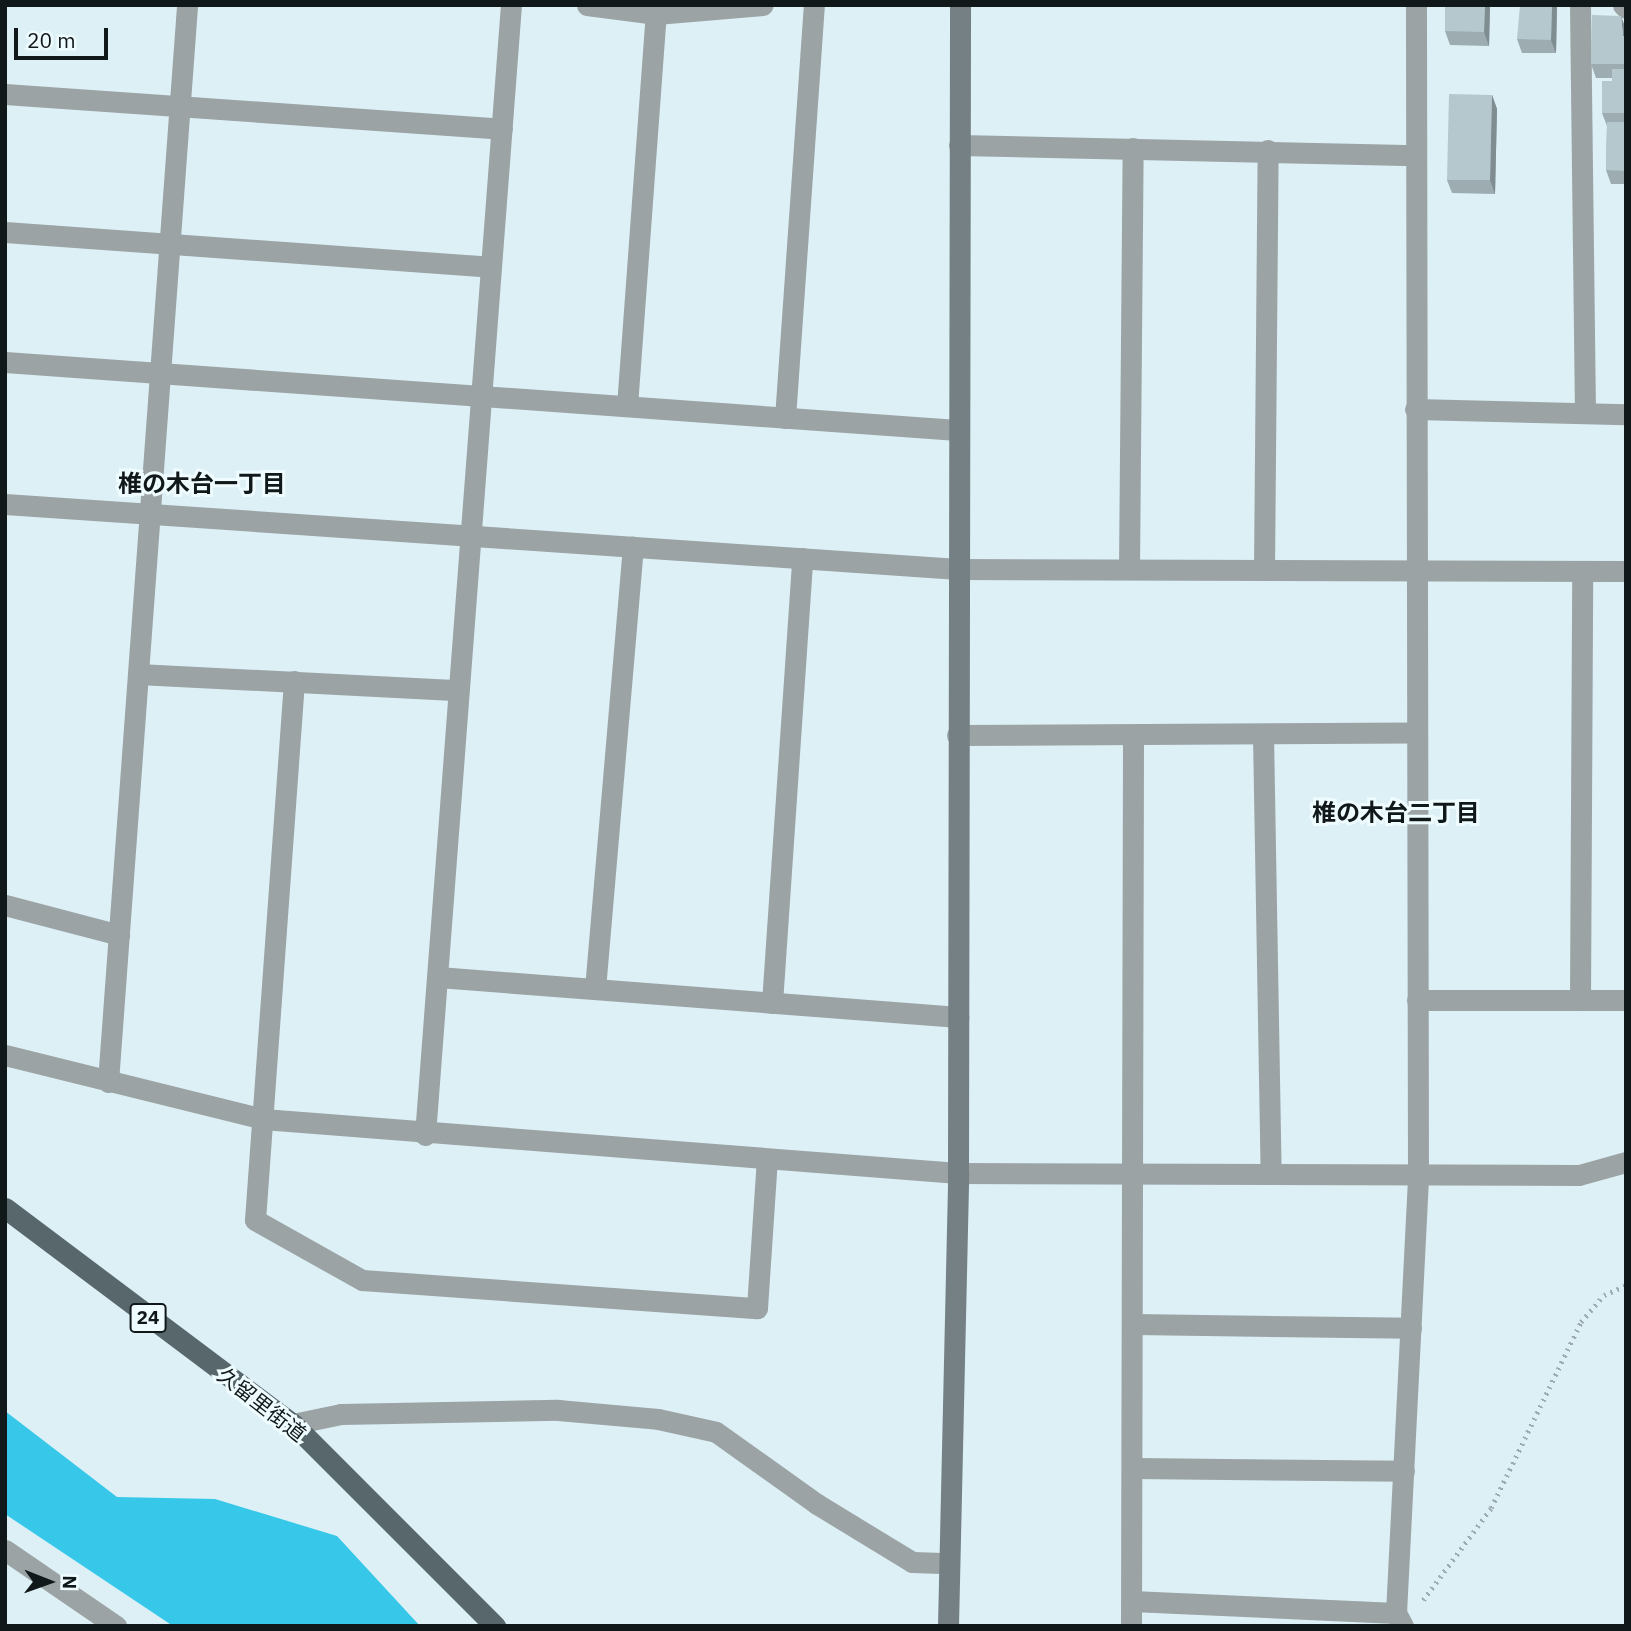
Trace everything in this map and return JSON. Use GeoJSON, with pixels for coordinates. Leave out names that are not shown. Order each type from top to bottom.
{"type":"FeatureCollection","features":[{"type":"Feature","properties":{"kind":"main road","name":"久留里街道"},"geometry":{"type":"LineString","coordinates":[[5,1208],[293,1424],[495,1626]]}},
{"type":"Feature","properties":{"kind":"street"},"geometry":{"type":"LineString","coordinates":[[108,1082],[187,5]]}},
{"type":"Feature","properties":{"kind":"street"},"geometry":{"type":"LineString","coordinates":[[425,1135],[511,5]]}},
{"type":"Feature","properties":{"kind":"street"},"geometry":{"type":"LineString","coordinates":[[587,5],[656,14],[763,5]]}},
{"type":"Feature","properties":{"kind":"street"},"geometry":{"type":"LineString","coordinates":[[785,418],[814,5]]}},
{"type":"Feature","properties":{"kind":"street"},"geometry":{"type":"LineString","coordinates":[[948,1626],[958,1173],[960,5]]}},
{"type":"Feature","properties":{"kind":"street"},"geometry":{"type":"LineString","coordinates":[[1132,1601],[1400,1619],[1418,1174],[1414,570],[1416,5]]}},
{"type":"Feature","properties":{"kind":"street"},"geometry":{"type":"LineString","coordinates":[[1580,5],[1585,413]]}},
{"type":"Feature","properties":{"kind":"street"},"geometry":{"type":"LineString","coordinates":[[627,406],[656,14]]}},
{"type":"Feature","properties":{"kind":"street"},"geometry":{"type":"LineString","coordinates":[[5,94],[502,129]]}},
{"type":"Feature","properties":{"kind":"street"},"geometry":{"type":"LineString","coordinates":[[959,145],[1416,155]]}},
{"type":"Feature","properties":{"kind":"street"},"geometry":{"type":"LineString","coordinates":[[1129,569],[1133,148]]}},
{"type":"Feature","properties":{"kind":"street"},"geometry":{"type":"LineString","coordinates":[[1264,570],[1268,150]]}},
{"type":"Feature","properties":{"kind":"street"},"geometry":{"type":"LineString","coordinates":[[5,232],[491,267]]}},
{"type":"Feature","properties":{"kind":"street"},"geometry":{"type":"LineString","coordinates":[[5,362],[958,430]]}},
{"type":"Feature","properties":{"kind":"street"},"geometry":{"type":"LineString","coordinates":[[1415,410],[1626,414]]}},
{"type":"Feature","properties":{"kind":"street"},"geometry":{"type":"LineString","coordinates":[[5,505],[958,569],[1626,571]]}},
{"type":"Feature","properties":{"kind":"street"},"geometry":{"type":"LineString","coordinates":[[594,989],[633,547]]}},
{"type":"Feature","properties":{"kind":"street"},"geometry":{"type":"LineString","coordinates":[[772,1003],[802,558]]}},
{"type":"Feature","properties":{"kind":"street"},"geometry":{"type":"LineString","coordinates":[[1580,1000],[1582,571]]}},
{"type":"Feature","properties":{"kind":"street"},"geometry":{"type":"LineString","coordinates":[[138,674],[459,690]]}},
{"type":"Feature","properties":{"kind":"street"},"geometry":{"type":"LineString","coordinates":[[294,681],[255,1220],[362,1280],[757,1308],[767,1159]]}},
{"type":"Feature","properties":{"kind":"street"},"geometry":{"type":"LineString","coordinates":[[957,735],[1415,733]]}},
{"type":"Feature","properties":{"kind":"street"},"geometry":{"type":"LineString","coordinates":[[1131,1626],[1135,1171],[1133,734]]}},
{"type":"Feature","properties":{"kind":"street"},"geometry":{"type":"LineString","coordinates":[[1263,734],[1271,1173]]}},
{"type":"Feature","properties":{"kind":"street"},"geometry":{"type":"LineString","coordinates":[[5,905],[119,935]]}},
{"type":"Feature","properties":{"kind":"street"},"geometry":{"type":"LineString","coordinates":[[438,977],[958,1017]]}},
{"type":"Feature","properties":{"kind":"street"},"geometry":{"type":"LineString","coordinates":[[1417,1000],[1626,1000]]}},
{"type":"Feature","properties":{"kind":"street"},"geometry":{"type":"LineString","coordinates":[[5,1055],[263,1119],[425,1135],[958,1173],[1135,1171],[1578,1175],[1626,1162]]}},
{"type":"Feature","properties":{"kind":"street"},"geometry":{"type":"LineString","coordinates":[[1134,1324],[1411,1328]]}},
{"type":"Feature","properties":{"kind":"street"},"geometry":{"type":"LineString","coordinates":[[293,1424],[341,1414],[531,1410],[658,1419],[716,1432],[817,1504],[912,1562],[949,1563]]}},
{"type":"Feature","properties":{"kind":"street"},"geometry":{"type":"LineString","coordinates":[[1133,1468],[1404,1471]]}},
{"type":"Feature","properties":{"kind":"street"},"geometry":{"type":"LineString","coordinates":[[5,1550],[116,1626]]}},
{"type":"Feature","properties":{"kind":"path"},"geometry":{"type":"LineString","coordinates":[[1419,1604],[1491,1508],[1581,1322],[1604,1295],[1626,1285]]}},
{"type":"Feature","properties":{"kind":"shaded area"},"geometry":{"type":"Polygon","coordinates":[[[5,1411],[117,1497],[215,1499],[337,1536],[420,1626],[173,1626],[5,1514],[5,1411]]]}},
{"type":"Feature","properties":{"kind":"building"},"geometry":{"type":"Polygon","coordinates":[[[1445,5],[1485,5],[1484,32],[1445,31],[1445,5]]]}},
{"type":"Feature","properties":{"kind":"building"},"geometry":{"type":"Polygon","coordinates":[[[1520,5],[1552,5],[1551,40],[1517,39],[1520,5]]]}},
{"type":"Feature","properties":{"kind":"building"},"geometry":{"type":"Polygon","coordinates":[[[1592,15],[1621,16],[1623,36],[1626,36],[1626,64],[1591,64],[1592,15]]]}},
{"type":"Feature","properties":{"kind":"building"},"geometry":{"type":"Polygon","coordinates":[[[1612,69],[1626,69],[1626,113],[1602,113],[1602,81],[1612,81],[1612,69]]]}},
{"type":"Feature","properties":{"kind":"building"},"geometry":{"type":"Polygon","coordinates":[[[1449,94],[1492,95],[1490,180],[1447,180],[1449,94]]]}},
{"type":"Feature","properties":{"kind":"building"},"geometry":{"type":"Polygon","coordinates":[[[1607,122],[1626,122],[1626,171],[1606,170],[1607,122]]]}},
{"type":"Feature","properties":{"kind":"district","name":"椎の木台一丁目"},"geometry":{"type":"Point","coordinates":[202,484]}},
{"type":"Feature","properties":{"kind":"district","name":"椎の木台二丁目"},"geometry":{"type":"Point","coordinates":[1396,813]}}]}
